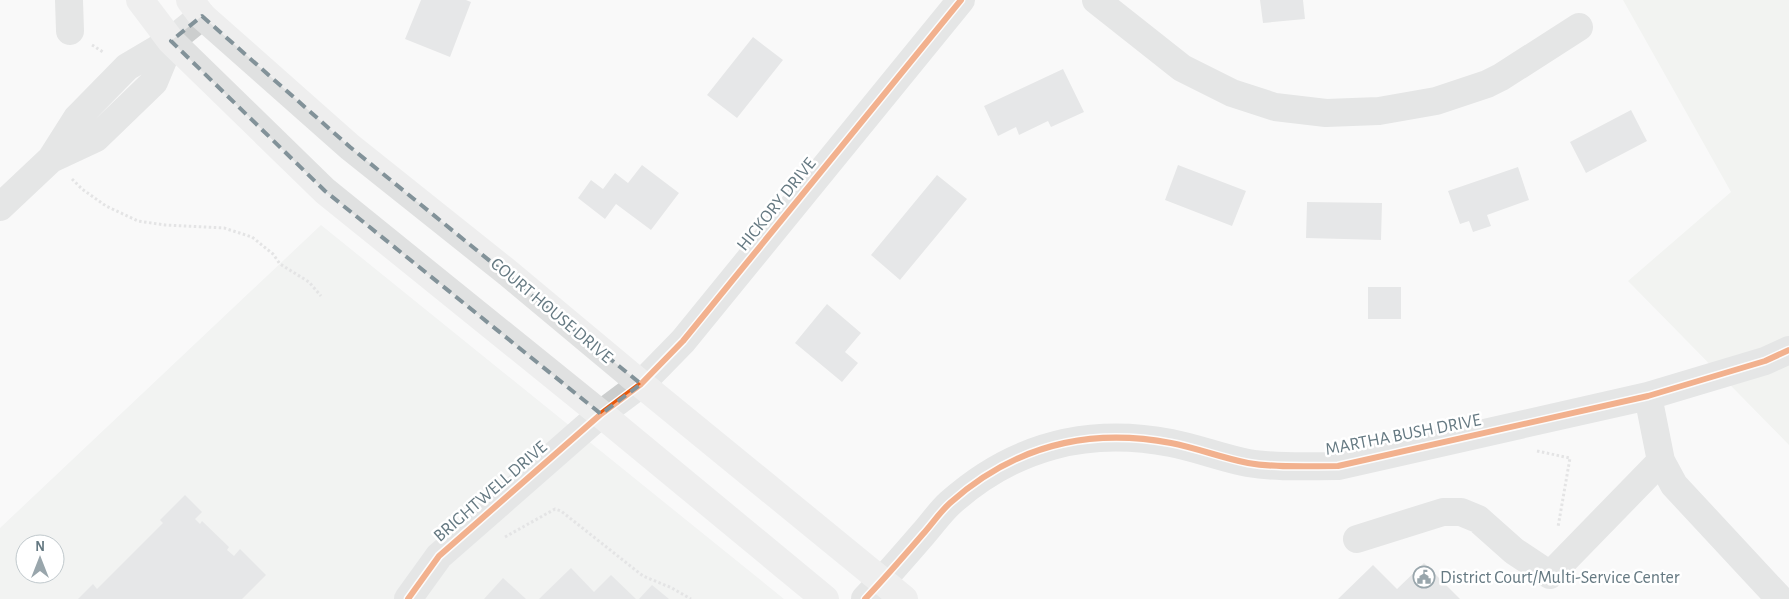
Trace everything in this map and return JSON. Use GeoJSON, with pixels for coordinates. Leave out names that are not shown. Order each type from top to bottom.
{"type":"FeatureCollection","features":[{"type":"Feature","properties":{"kind":"main road"},"geometry":{"type":"LineString","coordinates":[[140,0],[171,41],[325,191],[602,414],[825,599]]}},
{"type":"Feature","properties":{"kind":"main road","name":"COURT HOUSE DRIVE"},"geometry":{"type":"LineString","coordinates":[[196,8],[350,147],[508,272],[641,384],[874,590],[904,599]]}},
{"type":"Feature","properties":{"kind":"street"},"geometry":{"type":"LineString","coordinates":[[68,0],[70,31]]}},
{"type":"Feature","properties":{"kind":"street","name":"HICKORY DRIVE"},"geometry":{"type":"LineString","coordinates":[[602,414],[641,384],[683,341],[961,0]]}},
{"type":"Feature","properties":{"kind":"street"},"geometry":{"type":"LineString","coordinates":[[1096,0],[1126,9],[1182,68],[1232,93],[1275,107],[1326,113],[1379,111],[1436,101],[1487,84],[1579,27]]}},
{"type":"Feature","properties":{"kind":"street"},"geometry":{"type":"LineString","coordinates":[[51,159],[96,138],[154,82],[171,41],[196,8]]}},
{"type":"Feature","properties":{"kind":"street"},"geometry":{"type":"LineString","coordinates":[[0,208],[51,159],[77,118],[127,67],[171,41]]}},
{"type":"Feature","properties":{"kind":"street","name":"MARTHA BUSH DRIVE"},"geometry":{"type":"LineString","coordinates":[[874,590],[949,504],[983,476],[1024,454],[1062,443],[1097,436],[1130,438],[1171,443],[1248,463],[1338,466],[1648,396],[1765,362],[1789,350]]}},
{"type":"Feature","properties":{"kind":"street"},"geometry":{"type":"LineString","coordinates":[[1648,396],[1661,461],[1674,484],[1780,599]]}},
{"type":"Feature","properties":{"kind":"street","name":"BRIGHTWELL DRIVE"},"geometry":{"type":"LineString","coordinates":[[408,599],[439,556],[602,414]]}},
{"type":"Feature","properties":{"kind":"street"},"geometry":{"type":"LineString","coordinates":[[1357,539],[1443,512],[1461,512],[1478,519],[1550,587],[1661,461]]}},
{"type":"Feature","properties":{"kind":"path"},"geometry":{"type":"LineString","coordinates":[[70,31],[127,67]]}},
{"type":"Feature","properties":{"kind":"path"},"geometry":{"type":"LineString","coordinates":[[51,159],[90,195],[106,206],[138,221],[165,225],[224,228],[252,237],[273,254],[280,264],[309,282],[321,296]]}},
{"type":"Feature","properties":{"kind":"path"},"geometry":{"type":"LineString","coordinates":[[1517,426],[1527,449],[1570,458],[1550,587]]}},
{"type":"Feature","properties":{"kind":"path"},"geometry":{"type":"LineString","coordinates":[[499,540],[555,509],[561,511],[643,576],[672,588],[691,599]]}},
{"type":"Feature","properties":{"kind":"highlighted area"},"geometry":{"type":"Polygon","coordinates":[[[202,16],[350,147],[641,384],[601,414],[325,191],[171,41],[202,16]]]}},
{"type":"Feature","properties":{"kind":"shaded area"},"geometry":{"type":"Polygon","coordinates":[[[1623,0],[1789,0],[1789,445],[1628,281],[1731,192],[1623,0]]]}},
{"type":"Feature","properties":{"kind":"shaded area"},"geometry":{"type":"Polygon","coordinates":[[[321,225],[784,599],[0,599],[0,528],[321,225]]]}},
{"type":"Feature","properties":{"kind":"building"},"geometry":{"type":"Polygon","coordinates":[[[421,0],[466,0],[471,2],[450,57],[405,39],[421,0]]]}},
{"type":"Feature","properties":{"kind":"building"},"geometry":{"type":"Polygon","coordinates":[[[1260,0],[1303,0],[1305,19],[1263,23],[1260,0]]]}},
{"type":"Feature","properties":{"kind":"building"},"geometry":{"type":"Polygon","coordinates":[[[753,37],[783,60],[737,118],[707,95],[753,37]]]}},
{"type":"Feature","properties":{"kind":"building"},"geometry":{"type":"Polygon","coordinates":[[[1063,69],[1084,112],[1051,127],[1048,121],[1019,135],[1016,127],[998,136],[984,106],[1063,69]]]}},
{"type":"Feature","properties":{"kind":"building"},"geometry":{"type":"Polygon","coordinates":[[[1631,110],[1647,141],[1586,173],[1570,142],[1631,110]]]}},
{"type":"Feature","properties":{"kind":"building"},"geometry":{"type":"Polygon","coordinates":[[[642,165],[679,193],[651,230],[616,204],[605,219],[578,198],[591,180],[603,189],[615,173],[628,183],[642,165]]]}},
{"type":"Feature","properties":{"kind":"building"},"geometry":{"type":"Polygon","coordinates":[[[1178,165],[1246,191],[1232,226],[1165,200],[1178,165]]]}},
{"type":"Feature","properties":{"kind":"building"},"geometry":{"type":"Polygon","coordinates":[[[1518,167],[1529,200],[1487,215],[1491,226],[1473,232],[1469,221],[1460,224],[1448,191],[1518,167]]]}},
{"type":"Feature","properties":{"kind":"building"},"geometry":{"type":"Polygon","coordinates":[[[937,175],[967,199],[900,280],[871,255],[937,175]]]}},
{"type":"Feature","properties":{"kind":"building"},"geometry":{"type":"Polygon","coordinates":[[[1307,202],[1382,203],[1381,240],[1306,238],[1307,202]]]}},
{"type":"Feature","properties":{"kind":"building"},"geometry":{"type":"Polygon","coordinates":[[[1368,287],[1401,287],[1401,319],[1368,319],[1368,287]]]}},
{"type":"Feature","properties":{"kind":"building"},"geometry":{"type":"Polygon","coordinates":[[[827,304],[861,333],[845,352],[858,363],[842,382],[795,343],[827,304]]]}},
{"type":"Feature","properties":{"kind":"building"},"geometry":{"type":"Polygon","coordinates":[[[185,495],[202,512],[195,519],[200,524],[202,521],[229,547],[227,550],[234,556],[240,549],[266,575],[242,599],[78,599],[93,584],[97,589],[163,523],[160,520],[185,495]]]}},
{"type":"Feature","properties":{"kind":"building","name":"District Court/Multi-Service Center"},"geometry":{"type":"Polygon","coordinates":[[[1424,563],[1460,599],[1338,599],[1373,565],[1397,589],[1424,563]]]}},
{"type":"Feature","properties":{"kind":"building"},"geometry":{"type":"Polygon","coordinates":[[[571,568],[594,592],[611,575],[636,599],[539,599],[571,568]]]}},
{"type":"Feature","properties":{"kind":"building"},"geometry":{"type":"Polygon","coordinates":[[[503,578],[526,599],[484,599],[503,578]]]}},
{"type":"Feature","properties":{"kind":"building"},"geometry":{"type":"Polygon","coordinates":[[[652,585],[669,599],[639,599],[652,585]]]}},
{"type":"Feature","properties":{"kind":"cycle path"},"geometry":{"type":"LineString","coordinates":[[408,599],[439,556],[601,414],[641,384],[683,341],[961,0]]}},
{"type":"Feature","properties":{"kind":"cycle path"},"geometry":{"type":"LineString","coordinates":[[865,599],[939,514],[974,483],[1000,467],[1026,455],[1053,446],[1081,440],[1110,438],[1140,439],[1181,445],[1259,465],[1338,466],[1648,396],[1765,361],[1789,350]]}},
{"type":"Feature","properties":{"kind":"place","name":"District Court/Multi-Service Center"},"geometry":{"type":"Point","coordinates":[1424,577]}}]}
